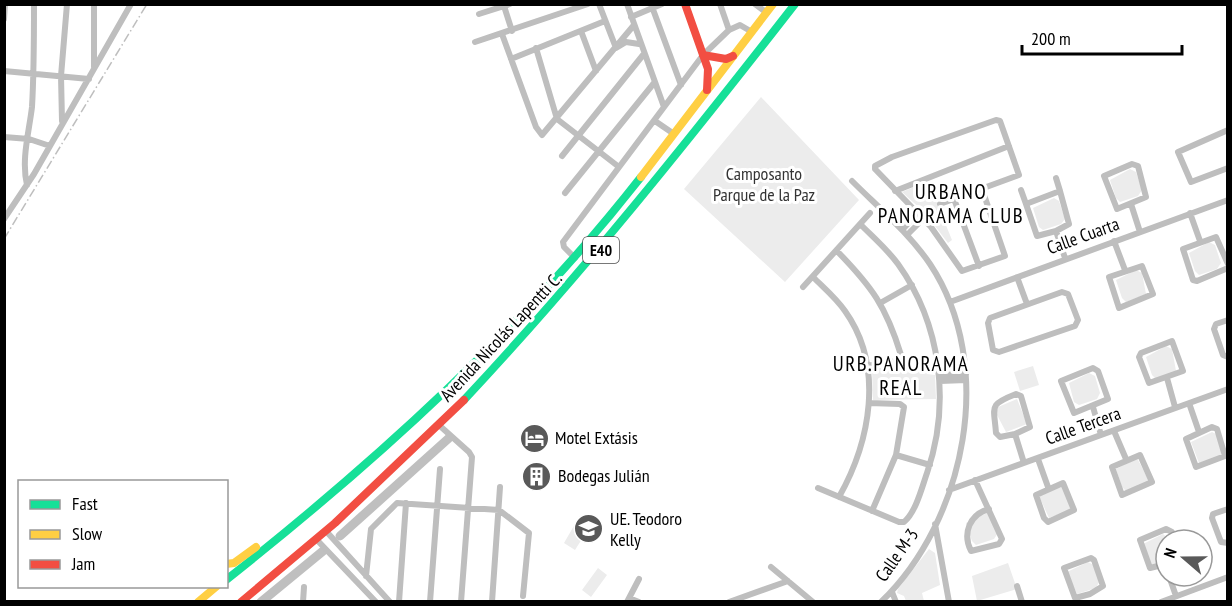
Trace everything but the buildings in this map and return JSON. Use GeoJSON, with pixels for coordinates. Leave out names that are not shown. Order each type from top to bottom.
{"type":"FeatureCollection","features":[{"type":"Feature","properties":{"kind":"main road"},"geometry":{"type":"LineString","coordinates":[[685,4],[708,69],[707,90]]}},
{"type":"Feature","properties":{"kind":"main road","name":"Avenida Nicolás Lapentti C."},"geometry":{"type":"LineString","coordinates":[[228,578],[380,453],[512,327],[575,258],[674,134],[773,4]]}},
{"type":"Feature","properties":{"kind":"main road","name":"Avenida Nicolás Lapentti C."},"geometry":{"type":"LineString","coordinates":[[241,602],[317,540],[387,478],[529,333],[590,264],[795,4]]}},
{"type":"Feature","properties":{"kind":"main road"},"geometry":{"type":"LineString","coordinates":[[703,55],[726,59],[732,56]]}},
{"type":"Feature","properties":{"kind":"main road"},"geometry":{"type":"LineString","coordinates":[[228,564],[234,563],[344,484]]}},
{"type":"Feature","properties":{"kind":"main road"},"geometry":{"type":"LineString","coordinates":[[198,602],[216,588]]}},
{"type":"Feature","properties":{"kind":"street"},"geometry":{"type":"LineString","coordinates":[[4,19],[5,4]]}},
{"type":"Feature","properties":{"kind":"street"},"geometry":{"type":"LineString","coordinates":[[27,185],[23,169],[29,139],[34,74],[34,4]]}},
{"type":"Feature","properties":{"kind":"street"},"geometry":{"type":"LineString","coordinates":[[62,122],[61,76],[67,4]]}},
{"type":"Feature","properties":{"kind":"street"},"geometry":{"type":"LineString","coordinates":[[94,4],[94,69]]}},
{"type":"Feature","properties":{"kind":"street"},"geometry":{"type":"LineString","coordinates":[[4,219],[27,185],[131,4]]}},
{"type":"Feature","properties":{"kind":"street"},"geometry":{"type":"LineString","coordinates":[[475,42],[588,4]]}},
{"type":"Feature","properties":{"kind":"street"},"geometry":{"type":"LineString","coordinates":[[599,4],[616,48]]}},
{"type":"Feature","properties":{"kind":"street"},"geometry":{"type":"LineString","coordinates":[[627,4],[639,44],[664,108]]}},
{"type":"Feature","properties":{"kind":"street"},"geometry":{"type":"LineString","coordinates":[[631,17],[652,6],[662,4]]}},
{"type":"Feature","properties":{"kind":"street"},"geometry":{"type":"LineString","coordinates":[[720,4],[729,30]]}},
{"type":"Feature","properties":{"kind":"street"},"geometry":{"type":"LineString","coordinates":[[755,4],[767,13]]}},
{"type":"Feature","properties":{"kind":"street"},"geometry":{"type":"LineString","coordinates":[[480,14],[507,5],[512,31]]}},
{"type":"Feature","properties":{"kind":"street"},"geometry":{"type":"LineString","coordinates":[[652,6],[681,85]]}},
{"type":"Feature","properties":{"kind":"street"},"geometry":{"type":"LineString","coordinates":[[511,59],[605,21]]}},
{"type":"Feature","properties":{"kind":"street"},"geometry":{"type":"LineString","coordinates":[[502,34],[540,134],[544,135],[634,25]]}},
{"type":"Feature","properties":{"kind":"street"},"geometry":{"type":"LineString","coordinates":[[575,258],[563,243],[703,55],[729,30],[740,25],[752,32]]}},
{"type":"Feature","properties":{"kind":"street"},"geometry":{"type":"LineString","coordinates":[[581,31],[596,71]]}},
{"type":"Feature","properties":{"kind":"street"},"geometry":{"type":"LineString","coordinates":[[616,48],[626,42],[639,44]]}},
{"type":"Feature","properties":{"kind":"street"},"geometry":{"type":"LineString","coordinates":[[536,48],[557,119],[619,167]]}},
{"type":"Feature","properties":{"kind":"street"},"geometry":{"type":"LineString","coordinates":[[562,156],[643,55]]}},
{"type":"Feature","properties":{"kind":"street"},"geometry":{"type":"LineString","coordinates":[[4,71],[89,79]]}},
{"type":"Feature","properties":{"kind":"street"},"geometry":{"type":"LineString","coordinates":[[565,193],[654,83]]}},
{"type":"Feature","properties":{"kind":"street"},"geometry":{"type":"LineString","coordinates":[[940,204],[1019,175],[1000,121],[996,120],[877,163],[875,169],[923,219],[961,270],[1003,258],[1005,255],[982,189]]}},
{"type":"Feature","properties":{"kind":"street"},"geometry":{"type":"LineString","coordinates":[[655,121],[674,134]]}},
{"type":"Feature","properties":{"kind":"street"},"geometry":{"type":"LineString","coordinates":[[1227,130],[1178,152],[1191,182],[1226,169],[1227,178]]}},
{"type":"Feature","properties":{"kind":"street"},"geometry":{"type":"LineString","coordinates":[[4,137],[29,139],[50,146]]}},
{"type":"Feature","properties":{"kind":"street"},"geometry":{"type":"LineString","coordinates":[[895,191],[1009,147]]}},
{"type":"Feature","properties":{"kind":"street"},"geometry":{"type":"LineString","coordinates":[[1132,164],[1138,166],[1147,194],[1146,197],[1131,204],[1117,209],[1104,179],[1107,174],[1132,164]]}},
{"type":"Feature","properties":{"kind":"street"},"geometry":{"type":"LineString","coordinates":[[1021,190],[1036,235],[1056,231],[1067,226],[1069,221],[1056,178]]}},
{"type":"Feature","properties":{"kind":"street","name":"Calle M-3"},"geometry":{"type":"LineString","coordinates":[[852,181],[904,232],[930,265],[950,302],[960,334],[966,377],[965,414],[958,461],[949,490],[923,548],[892,592],[881,602]]}},
{"type":"Feature","properties":{"kind":"street"},"geometry":{"type":"LineString","coordinates":[[1026,204],[1060,191]]}},
{"type":"Feature","properties":{"kind":"street"},"geometry":{"type":"LineString","coordinates":[[954,199],[979,266]]}},
{"type":"Feature","properties":{"kind":"street","name":"Calle Cuarta"},"geometry":{"type":"LineString","coordinates":[[950,302],[1227,200]]}},
{"type":"Feature","properties":{"kind":"street"},"geometry":{"type":"LineString","coordinates":[[1131,204],[1140,232]]}},
{"type":"Feature","properties":{"kind":"street"},"geometry":{"type":"LineString","coordinates":[[804,287],[870,213]]}},
{"type":"Feature","properties":{"kind":"street"},"geometry":{"type":"LineString","coordinates":[[1190,213],[1200,241]]}},
{"type":"Feature","properties":{"kind":"street"},"geometry":{"type":"LineString","coordinates":[[904,232],[917,214]]}},
{"type":"Feature","properties":{"kind":"street"},"geometry":{"type":"LineString","coordinates":[[904,232],[923,219]]}},
{"type":"Feature","properties":{"kind":"street"},"geometry":{"type":"LineString","coordinates":[[818,488],[899,522],[907,519],[930,465],[937,434],[939,378],[932,336],[912,285],[885,248],[860,224]]}},
{"type":"Feature","properties":{"kind":"street"},"geometry":{"type":"LineString","coordinates":[[1056,231],[1065,258]]}},
{"type":"Feature","properties":{"kind":"street"},"geometry":{"type":"LineString","coordinates":[[1216,237],[1227,266],[1197,281],[1193,280],[1182,251],[1185,247],[1216,237]]}},
{"type":"Feature","properties":{"kind":"street"},"geometry":{"type":"LineString","coordinates":[[1114,242],[1125,270]]}},
{"type":"Feature","properties":{"kind":"street"},"geometry":{"type":"LineString","coordinates":[[837,251],[866,281],[882,302],[901,355],[897,361],[866,366]]}},
{"type":"Feature","properties":{"kind":"street"},"geometry":{"type":"LineString","coordinates":[[1142,266],[1153,291],[1151,296],[1119,308],[1108,279],[1111,275],[1125,270],[1142,266]]}},
{"type":"Feature","properties":{"kind":"street"},"geometry":{"type":"LineString","coordinates":[[813,277],[846,313],[859,336],[866,366],[869,403],[860,454],[839,497]]}},
{"type":"Feature","properties":{"kind":"street"},"geometry":{"type":"LineString","coordinates":[[1017,277],[1027,304]]}},
{"type":"Feature","properties":{"kind":"street"},"geometry":{"type":"LineString","coordinates":[[882,302],[912,285]]}},
{"type":"Feature","properties":{"kind":"street"},"geometry":{"type":"LineString","coordinates":[[1065,292],[1077,324],[996,352],[988,320],[1027,304],[1065,292]]}},
{"type":"Feature","properties":{"kind":"street"},"geometry":{"type":"LineString","coordinates":[[1227,320],[1214,327],[1223,355],[1227,357]]}},
{"type":"Feature","properties":{"kind":"street"},"geometry":{"type":"LineString","coordinates":[[1172,341],[1183,371],[1167,378],[1149,383],[1139,357],[1141,353],[1172,341]]}},
{"type":"Feature","properties":{"kind":"street"},"geometry":{"type":"LineString","coordinates":[[1093,368],[1098,371],[1108,399],[1093,407],[1072,412],[1061,383],[1063,378],[1093,368]]}},
{"type":"Feature","properties":{"kind":"street"},"geometry":{"type":"LineString","coordinates":[[939,378],[966,377]]}},
{"type":"Feature","properties":{"kind":"street"},"geometry":{"type":"LineString","coordinates":[[1167,378],[1175,407]]}},
{"type":"Feature","properties":{"kind":"street","name":"Calle Tercera"},"geometry":{"type":"LineString","coordinates":[[949,490],[1227,389]]}},
{"type":"Feature","properties":{"kind":"street"},"geometry":{"type":"LineString","coordinates":[[1019,394],[1030,427],[1014,435],[997,436],[994,406],[997,402],[1019,394]]}},
{"type":"Feature","properties":{"kind":"street"},"geometry":{"type":"LineString","coordinates":[[869,403],[900,404],[904,407],[896,455],[872,511]]}},
{"type":"Feature","properties":{"kind":"street"},"geometry":{"type":"LineString","coordinates":[[1189,403],[1199,432]]}},
{"type":"Feature","properties":{"kind":"street"},"geometry":{"type":"LineString","coordinates":[[1093,407],[1101,435]]}},
{"type":"Feature","properties":{"kind":"street"},"geometry":{"type":"LineString","coordinates":[[440,426],[470,452],[472,457],[461,602]]}},
{"type":"Feature","properties":{"kind":"street"},"geometry":{"type":"LineString","coordinates":[[1215,428],[1226,453],[1223,458],[1197,468],[1194,466],[1185,441],[1187,437],[1199,432],[1215,428]]}},
{"type":"Feature","properties":{"kind":"street"},"geometry":{"type":"LineString","coordinates":[[1114,430],[1126,459]]}},
{"type":"Feature","properties":{"kind":"street"},"geometry":{"type":"LineString","coordinates":[[1014,435],[1024,463]]}},
{"type":"Feature","properties":{"kind":"street"},"geometry":{"type":"LineString","coordinates":[[896,455],[930,465]]}},
{"type":"Feature","properties":{"kind":"street"},"geometry":{"type":"LineString","coordinates":[[1137,455],[1142,456],[1152,482],[1122,495],[1112,469],[1114,464],[1126,459],[1137,455]]}},
{"type":"Feature","properties":{"kind":"street"},"geometry":{"type":"LineString","coordinates":[[1038,459],[1048,488]]}},
{"type":"Feature","properties":{"kind":"street"},"geometry":{"type":"LineString","coordinates":[[430,602],[440,470]]}},
{"type":"Feature","properties":{"kind":"street"},"geometry":{"type":"LineString","coordinates":[[975,480],[997,524],[1001,542],[971,551],[969,534],[973,516],[977,512],[989,509]]}},
{"type":"Feature","properties":{"kind":"street"},"geometry":{"type":"LineString","coordinates":[[1061,483],[1065,484],[1074,510],[1046,521],[1036,495],[1048,488],[1061,483]]}},
{"type":"Feature","properties":{"kind":"street"},"geometry":{"type":"LineString","coordinates":[[492,602],[500,486]]}},
{"type":"Feature","properties":{"kind":"street"},"geometry":{"type":"LineString","coordinates":[[366,576],[371,529],[397,503],[499,510],[529,533],[523,596]]}},
{"type":"Feature","properties":{"kind":"street"},"geometry":{"type":"LineString","coordinates":[[399,602],[406,503]]}},
{"type":"Feature","properties":{"kind":"street"},"geometry":{"type":"LineString","coordinates":[[1227,508],[1213,514],[1212,518],[1221,542],[1227,543]]}},
{"type":"Feature","properties":{"kind":"street"},"geometry":{"type":"LineString","coordinates":[[935,524],[949,602]]}},
{"type":"Feature","properties":{"kind":"street"},"geometry":{"type":"LineString","coordinates":[[326,531],[390,602]]}},
{"type":"Feature","properties":{"kind":"street"},"geometry":{"type":"LineString","coordinates":[[1154,534],[1140,540],[1148,566],[1154,568]]}},
{"type":"Feature","properties":{"kind":"street"},"geometry":{"type":"LineString","coordinates":[[317,540],[376,602]]}},
{"type":"Feature","properties":{"kind":"street"},"geometry":{"type":"LineString","coordinates":[[1090,558],[1094,560],[1103,586],[1090,594],[1073,597],[1063,572],[1065,567],[1090,558]]}},
{"type":"Feature","properties":{"kind":"street"},"geometry":{"type":"LineString","coordinates":[[771,567],[813,602]]}},
{"type":"Feature","properties":{"kind":"street"},"geometry":{"type":"LineString","coordinates":[[1161,601],[1227,577]]}},
{"type":"Feature","properties":{"kind":"street"},"geometry":{"type":"LineString","coordinates":[[639,579],[628,600],[639,602]]}},
{"type":"Feature","properties":{"kind":"street"},"geometry":{"type":"LineString","coordinates":[[729,602],[788,581]]}},
{"type":"Feature","properties":{"kind":"street"},"geometry":{"type":"LineString","coordinates":[[1017,586],[1022,602]]}},
{"type":"Feature","properties":{"kind":"street"},"geometry":{"type":"LineString","coordinates":[[303,602],[304,587]]}},
{"type":"Feature","properties":{"kind":"street"},"geometry":{"type":"LineString","coordinates":[[1173,588],[1176,596]]}},
{"type":"Feature","properties":{"kind":"street"},"geometry":{"type":"LineString","coordinates":[[892,592],[896,602]]}},
{"type":"Feature","properties":{"kind":"street"},"geometry":{"type":"LineString","coordinates":[[1090,594],[1093,602]]}},
{"type":"Feature","properties":{"kind":"green space","name":"Camposanto Parque de la Paz"},"geometry":{"type":"Polygon","coordinates":[[[761,97],[859,200],[785,282],[684,189],[761,97]]]}},
{"type":"Feature","properties":{"kind":"green space"},"geometry":{"type":"Polygon","coordinates":[[[1130,169],[1136,172],[1142,190],[1138,196],[1120,202],[1116,198],[1110,180],[1130,169]]]}},
{"type":"Feature","properties":{"kind":"green space"},"geometry":{"type":"Polygon","coordinates":[[[928,181],[952,240],[948,243],[925,213],[902,192],[928,181]]]}},
{"type":"Feature","properties":{"kind":"green space"},"geometry":{"type":"Polygon","coordinates":[[[1054,198],[1059,201],[1065,219],[1061,224],[1043,230],[1039,227],[1033,208],[1054,198]]]}},
{"type":"Feature","properties":{"kind":"green space"},"geometry":{"type":"Polygon","coordinates":[[[1209,242],[1215,245],[1221,263],[1217,269],[1199,275],[1195,271],[1189,253],[1209,242]]]}},
{"type":"Feature","properties":{"kind":"green space"},"geometry":{"type":"Polygon","coordinates":[[[1136,270],[1142,273],[1146,294],[1126,302],[1122,298],[1116,280],[1136,270]]]}},
{"type":"Feature","properties":{"kind":"green space"},"geometry":{"type":"Polygon","coordinates":[[[1166,346],[1172,349],[1176,371],[1156,379],[1152,375],[1146,357],[1166,346]]]}},
{"type":"Feature","properties":{"kind":"green space"},"geometry":{"type":"Polygon","coordinates":[[[926,363],[927,374],[935,375],[936,399],[873,400],[872,369],[926,363]]]}},
{"type":"Feature","properties":{"kind":"green space"},"geometry":{"type":"Polygon","coordinates":[[[1033,366],[1039,385],[1020,391],[1014,372],[1033,366]]]}},
{"type":"Feature","properties":{"kind":"green space"},"geometry":{"type":"Polygon","coordinates":[[[1089,373],[1095,376],[1100,393],[1097,399],[1079,405],[1074,402],[1069,383],[1089,373]]]}},
{"type":"Feature","properties":{"kind":"green space"},"geometry":{"type":"Polygon","coordinates":[[[1017,399],[1027,424],[1006,432],[996,413],[998,407],[1017,399]]]}},
{"type":"Feature","properties":{"kind":"green space"},"geometry":{"type":"Polygon","coordinates":[[[1212,432],[1218,435],[1222,456],[1199,463],[1191,442],[1212,432]]]}},
{"type":"Feature","properties":{"kind":"green space"},"geometry":{"type":"Polygon","coordinates":[[[1137,458],[1148,479],[1147,483],[1126,491],[1122,487],[1116,469],[1137,458]]]}},
{"type":"Feature","properties":{"kind":"green space"},"geometry":{"type":"Polygon","coordinates":[[[1062,487],[1071,507],[1070,510],[1049,518],[1039,496],[1041,493],[1062,487]]]}},
{"type":"Feature","properties":{"kind":"green space"},"geometry":{"type":"Polygon","coordinates":[[[987,513],[998,533],[994,539],[976,545],[972,541],[966,523],[987,513]]]}},
{"type":"Feature","properties":{"kind":"green space"},"geometry":{"type":"Polygon","coordinates":[[[575,524],[587,531],[575,550],[564,543],[575,524]]]}},
{"type":"Feature","properties":{"kind":"green space"},"geometry":{"type":"Polygon","coordinates":[[[1154,538],[1154,564],[1151,565],[1143,544],[1154,538]]]}},
{"type":"Feature","properties":{"kind":"green space"},"geometry":{"type":"Polygon","coordinates":[[[929,549],[935,553],[940,585],[922,593],[924,601],[906,601],[904,596],[897,593],[898,589],[929,549]]]}},
{"type":"Feature","properties":{"kind":"green space"},"geometry":{"type":"Polygon","coordinates":[[[1088,562],[1094,565],[1099,582],[1096,588],[1077,594],[1067,572],[1088,562]]]}},
{"type":"Feature","properties":{"kind":"green space"},"geometry":{"type":"Polygon","coordinates":[[[1008,563],[1017,589],[977,601],[972,576],[1008,563]]]}},
{"type":"Feature","properties":{"kind":"green space"},"geometry":{"type":"Polygon","coordinates":[[[598,568],[607,575],[591,597],[582,590],[598,568]]]}},
{"type":"Feature","properties":{"kind":"waterway"},"geometry":{"type":"LineString","coordinates":[[340,536],[449,438]]}},
{"type":"Feature","properties":{"kind":"waterway"},"geometry":{"type":"LineString","coordinates":[[261,602],[323,551]]}},
{"type":"Feature","properties":{"kind":"railway"},"geometry":{"type":"LineString","coordinates":[[4,239],[147,4]]}},
{"type":"Feature","properties":{"kind":"traffic: fast"},"geometry":{"type":"LineString","coordinates":[[464,400],[551,304],[634,206],[795,4]]}},
{"type":"Feature","properties":{"kind":"traffic: fast"},"geometry":{"type":"LineString","coordinates":[[228,578],[339,488],[446,391],[547,288],[641,177]]}},
{"type":"Feature","properties":{"kind":"traffic: slow"},"geometry":{"type":"LineString","coordinates":[[641,177],[773,4]]}},
{"type":"Feature","properties":{"kind":"traffic: slow"},"geometry":{"type":"LineString","coordinates":[[228,564],[234,563],[256,547]]}},
{"type":"Feature","properties":{"kind":"traffic: slow"},"geometry":{"type":"LineString","coordinates":[[198,602],[215,588]]}},
{"type":"Feature","properties":{"kind":"traffic: jam"},"geometry":{"type":"LineString","coordinates":[[685,4],[708,69],[707,90]]}},
{"type":"Feature","properties":{"kind":"traffic: jam"},"geometry":{"type":"LineString","coordinates":[[703,55],[726,59],[733,56]]}},
{"type":"Feature","properties":{"kind":"traffic: jam"},"geometry":{"type":"LineString","coordinates":[[241,602],[335,523],[464,400]]}},
{"type":"Feature","properties":{"kind":"place","name":"Motel Extásis"},"geometry":{"type":"Point","coordinates":[534,438]}},
{"type":"Feature","properties":{"kind":"place","name":"Bodegas Julián"},"geometry":{"type":"Point","coordinates":[537,476]}},
{"type":"Feature","properties":{"kind":"place","name":"UE. Teodoro Kelly"},"geometry":{"type":"Point","coordinates":[589,529]}},
{"type":"Feature","properties":{"kind":"district","name":"URBANO PANORAMA CLUB"},"geometry":{"type":"Point","coordinates":[951,204]}},
{"type":"Feature","properties":{"kind":"district","name":"URB.PANORAMA REAL"},"geometry":{"type":"Point","coordinates":[901,376]}}]}
